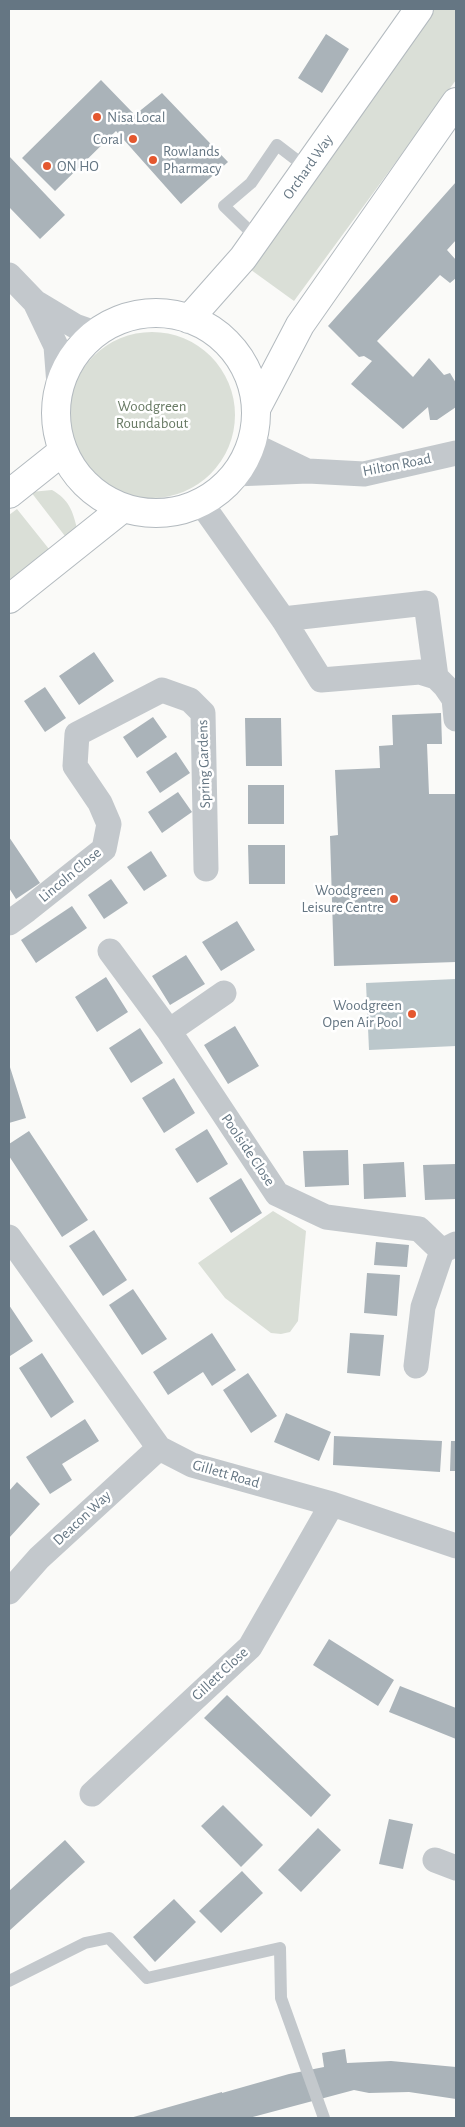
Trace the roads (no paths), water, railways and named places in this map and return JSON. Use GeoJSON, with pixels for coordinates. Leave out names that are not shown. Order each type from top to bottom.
{"type":"FeatureCollection","features":[{"type":"Feature","properties":{"kind":"street","name":"Orchard Way"},"geometry":{"type":"LineString","coordinates":[[189,318],[243,258],[258,238],[419,9]]}},
{"type":"Feature","properties":{"kind":"street"},"geometry":{"type":"LineString","coordinates":[[256,409],[300,325],[456,102]]}},
{"type":"Feature","properties":{"kind":"street"},"geometry":{"type":"LineString","coordinates":[[9,275],[35,302],[75,326],[95,333]]}},
{"type":"Feature","properties":{"kind":"street"},"geometry":{"type":"LineString","coordinates":[[35,302],[56,346],[59,385],[55,418],[63,451],[77,476],[98,495],[123,508],[149,513],[176,511],[201,503],[220,490],[235,474],[245,460],[252,444],[256,409],[250,380],[236,354],[215,332],[189,318],[156,313],[124,318],[95,333],[73,356],[59,385]]}},
{"type":"Feature","properties":{"kind":"street"},"geometry":{"type":"LineString","coordinates":[[252,444],[308,472]]}},
{"type":"Feature","properties":{"kind":"street"},"geometry":{"type":"LineString","coordinates":[[9,494],[63,451]]}},
{"type":"Feature","properties":{"kind":"street","name":"Hilton Road"},"geometry":{"type":"LineString","coordinates":[[235,474],[308,472],[364,474],[456,453]]}},
{"type":"Feature","properties":{"kind":"street"},"geometry":{"type":"LineString","coordinates":[[201,503],[283,619],[321,680],[420,672],[436,677],[454,698],[456,719]]}},
{"type":"Feature","properties":{"kind":"street"},"geometry":{"type":"LineString","coordinates":[[9,599],[123,508]]}},
{"type":"Feature","properties":{"kind":"street"},"geometry":{"type":"LineString","coordinates":[[283,619],[426,603],[436,677]]}},
{"type":"Feature","properties":{"kind":"street","name":"Spring Gardens"},"geometry":{"type":"LineString","coordinates":[[78,734],[162,690],[190,700],[204,713],[206,869]]}},
{"type":"Feature","properties":{"kind":"street","name":"Lincoln Close"},"geometry":{"type":"LineString","coordinates":[[9,923],[104,849],[109,824],[100,803],[75,766],[78,734]]}},
{"type":"Feature","properties":{"kind":"street","name":"Poolside Close"},"geometry":{"type":"LineString","coordinates":[[110,951],[169,1031],[277,1194],[326,1217],[419,1229],[449,1248],[424,1307],[416,1366]]}},
{"type":"Feature","properties":{"kind":"street"},"geometry":{"type":"LineString","coordinates":[[169,1031],[224,992]]}},
{"type":"Feature","properties":{"kind":"street","name":"Gillett Road"},"geometry":{"type":"LineString","coordinates":[[9,1237],[159,1448],[192,1465],[332,1504],[456,1546]]}},
{"type":"Feature","properties":{"kind":"street","name":"Deacon Way"},"geometry":{"type":"LineString","coordinates":[[9,1592],[39,1558],[159,1448]]}},
{"type":"Feature","properties":{"kind":"street","name":"Gillett Close"},"geometry":{"type":"LineString","coordinates":[[92,1794],[250,1647],[332,1504]]}},
{"type":"Feature","properties":{"kind":"lane"},"geometry":{"type":"LineString","coordinates":[[258,238],[224,206],[251,183],[276,145],[307,168]]}},
{"type":"Feature","properties":{"kind":"lane"},"geometry":{"type":"LineString","coordinates":[[9,1981],[85,1943],[109,1938],[147,1978],[280,1948],[281,1998],[324,2118]]}},
{"type":"Feature","properties":{"kind":"place","name":"Nisa Local"},"geometry":{"type":"Point","coordinates":[97,117]}},
{"type":"Feature","properties":{"kind":"place","name":"Coral"},"geometry":{"type":"Point","coordinates":[133,139]}},
{"type":"Feature","properties":{"kind":"place","name":"Rowlands Pharmacy"},"geometry":{"type":"Point","coordinates":[153,160]}},
{"type":"Feature","properties":{"kind":"place","name":"ON HO"},"geometry":{"type":"Point","coordinates":[47,166]}},
{"type":"Feature","properties":{"kind":"place","name":"Woodgreen Leisure Centre"},"geometry":{"type":"Point","coordinates":[394,899]}},
{"type":"Feature","properties":{"kind":"place","name":"Woodgreen Open Air Pool"},"geometry":{"type":"Point","coordinates":[412,1014]}},
{"type":"Feature","properties":{"kind":"park label","name":"Woodgreen Roundabout"},"geometry":{"type":"Point","coordinates":[152,414]}}]}
